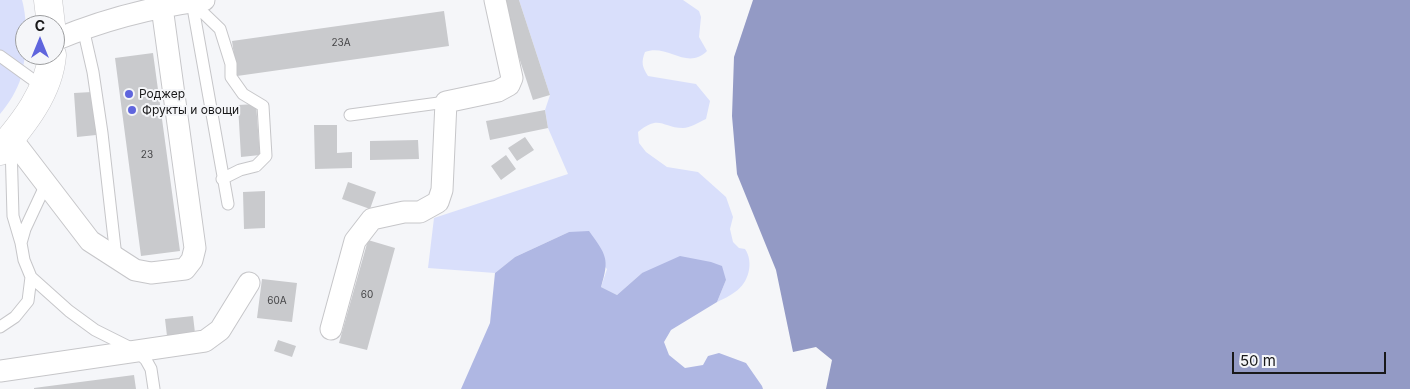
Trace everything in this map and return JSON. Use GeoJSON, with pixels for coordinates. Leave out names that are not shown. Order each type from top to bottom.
{"type":"FeatureCollection","features":[{"type":"Feature","properties":{"kind":"main road"},"geometry":{"type":"LineString","coordinates":[[48,0],[50,15]]}},
{"type":"Feature","properties":{"kind":"main road"},"geometry":{"type":"LineString","coordinates":[[6,145],[32,111],[50,71],[51,65]]}},
{"type":"Feature","properties":{"kind":"street"},"geometry":{"type":"LineString","coordinates":[[330,329],[355,241],[372,219],[404,212],[420,212],[438,202],[442,190],[446,102],[498,91],[509,85],[512,78],[495,0]]}},
{"type":"Feature","properties":{"kind":"street"},"geometry":{"type":"LineString","coordinates":[[65,36],[161,4],[198,1]]}},
{"type":"Feature","properties":{"kind":"street"},"geometry":{"type":"LineString","coordinates":[[6,145],[46,184],[90,241],[134,270],[151,274],[185,269],[192,260],[195,248],[161,4]]}},
{"type":"Feature","properties":{"kind":"street"},"geometry":{"type":"LineString","coordinates":[[0,371],[205,341],[220,330],[249,283]]}},
{"type":"Feature","properties":{"kind":"lane"},"geometry":{"type":"LineString","coordinates":[[198,1],[222,179],[228,204]]}},
{"type":"Feature","properties":{"kind":"lane"},"geometry":{"type":"LineString","coordinates":[[198,1],[220,29],[230,64],[231,77],[243,94],[263,106],[266,156],[256,166],[240,170],[222,179]]}},
{"type":"Feature","properties":{"kind":"lane"},"geometry":{"type":"LineString","coordinates":[[84,28],[102,132],[116,258]]}},
{"type":"Feature","properties":{"kind":"lane"},"geometry":{"type":"LineString","coordinates":[[0,56],[43,87]]}},
{"type":"Feature","properties":{"kind":"lane"},"geometry":{"type":"LineString","coordinates":[[350,115],[446,102]]}},
{"type":"Feature","properties":{"kind":"lane"},"geometry":{"type":"LineString","coordinates":[[6,145],[12,216],[24,260],[31,276],[95,330],[137,351],[146,360],[151,369],[154,389]]}},
{"type":"Feature","properties":{"kind":"lane"},"geometry":{"type":"LineString","coordinates":[[21,244],[25,229],[46,184]]}},
{"type":"Feature","properties":{"kind":"lane"},"geometry":{"type":"LineString","coordinates":[[0,327],[14,317],[28,301],[31,276]]}},
{"type":"Feature","properties":{"kind":"shaded area"},"geometry":{"type":"Polygon","coordinates":[[[0,0],[22,0],[25,15],[15,15],[15,65],[24,65],[20,82],[0,114],[0,0]]]}},
{"type":"Feature","properties":{"kind":"shaded area"},"geometry":{"type":"Polygon","coordinates":[[[519,0],[683,0],[699,11],[701,17],[699,37],[707,51],[699,56],[684,58],[653,50],[645,52],[643,64],[648,76],[696,84],[710,101],[706,119],[686,128],[661,123],[651,124],[638,132],[639,143],[646,152],[667,167],[698,172],[726,197],[733,217],[730,229],[733,242],[739,248],[745,249],[749,260],[749,272],[740,288],[717,302],[726,280],[642,273],[617,295],[601,287],[607,269],[569,232],[515,257],[495,273],[428,268],[434,218],[568,174],[548,128],[545,110],[550,95],[519,0]]]}},
{"type":"Feature","properties":{"kind":"shaded area"},"geometry":{"type":"Polygon","coordinates":[[[753,0],[1410,0],[1410,389],[826,389],[832,360],[816,347],[793,352],[776,270],[737,174],[732,116],[734,57],[753,0]]]}},
{"type":"Feature","properties":{"kind":"shaded area"},"geometry":{"type":"Polygon","coordinates":[[[589,231],[605,257],[606,263],[601,287],[617,295],[642,273],[680,256],[722,266],[726,280],[717,302],[671,330],[664,342],[669,355],[685,368],[703,365],[708,356],[719,353],[746,363],[763,389],[461,389],[490,323],[495,273],[515,257],[569,232],[589,231]]]}},
{"type":"Feature","properties":{"kind":"building"},"geometry":{"type":"Polygon","coordinates":[[[500,0],[519,0],[550,95],[533,100],[500,0]]]}},
{"type":"Feature","properties":{"kind":"building"},"geometry":{"type":"Polygon","coordinates":[[[444,11],[449,46],[237,76],[232,41],[444,11]]]}},
{"type":"Feature","properties":{"kind":"building"},"geometry":{"type":"Polygon","coordinates":[[[153,53],[180,251],[141,256],[115,58],[153,53]]]}},
{"type":"Feature","properties":{"kind":"building"},"geometry":{"type":"Polygon","coordinates":[[[92,92],[96,135],[77,137],[74,93],[92,92]]]}},
{"type":"Feature","properties":{"kind":"building"},"geometry":{"type":"Polygon","coordinates":[[[256,104],[260,155],[241,157],[238,105],[256,104]]]}},
{"type":"Feature","properties":{"kind":"building"},"geometry":{"type":"Polygon","coordinates":[[[545,110],[548,128],[490,140],[486,121],[545,110]]]}},
{"type":"Feature","properties":{"kind":"building"},"geometry":{"type":"Polygon","coordinates":[[[314,125],[337,125],[337,153],[352,152],[352,168],[315,169],[314,125]]]}},
{"type":"Feature","properties":{"kind":"building"},"geometry":{"type":"Polygon","coordinates":[[[525,137],[534,150],[517,161],[508,148],[525,137]]]}},
{"type":"Feature","properties":{"kind":"building"},"geometry":{"type":"Polygon","coordinates":[[[418,140],[419,159],[370,160],[370,141],[418,140]]]}},
{"type":"Feature","properties":{"kind":"building"},"geometry":{"type":"Polygon","coordinates":[[[506,155],[516,169],[501,180],[491,166],[506,155]]]}},
{"type":"Feature","properties":{"kind":"building"},"geometry":{"type":"Polygon","coordinates":[[[348,182],[376,192],[370,209],[342,199],[348,182]]]}},
{"type":"Feature","properties":{"kind":"building"},"geometry":{"type":"Polygon","coordinates":[[[265,191],[265,228],[244,229],[243,192],[265,191]]]}},
{"type":"Feature","properties":{"kind":"building"},"geometry":{"type":"Polygon","coordinates":[[[368,240],[395,248],[367,350],[339,343],[368,240]]]}},
{"type":"Feature","properties":{"kind":"building"},"geometry":{"type":"Polygon","coordinates":[[[262,279],[297,283],[292,322],[257,318],[262,279]]]}},
{"type":"Feature","properties":{"kind":"building"},"geometry":{"type":"Polygon","coordinates":[[[193,316],[195,333],[167,336],[165,319],[193,316]]]}},
{"type":"Feature","properties":{"kind":"building"},"geometry":{"type":"Polygon","coordinates":[[[278,340],[296,346],[292,357],[274,351],[278,340]]]}},
{"type":"Feature","properties":{"kind":"building"},"geometry":{"type":"Polygon","coordinates":[[[134,375],[136,389],[34,389],[34,388],[134,375]]]}},
{"type":"Feature","properties":{"kind":"place","name":"Роджер"},"geometry":{"type":"Point","coordinates":[129,94]}},
{"type":"Feature","properties":{"kind":"place","name":"Фрукты и овощи"},"geometry":{"type":"Point","coordinates":[132,110]}}]}
